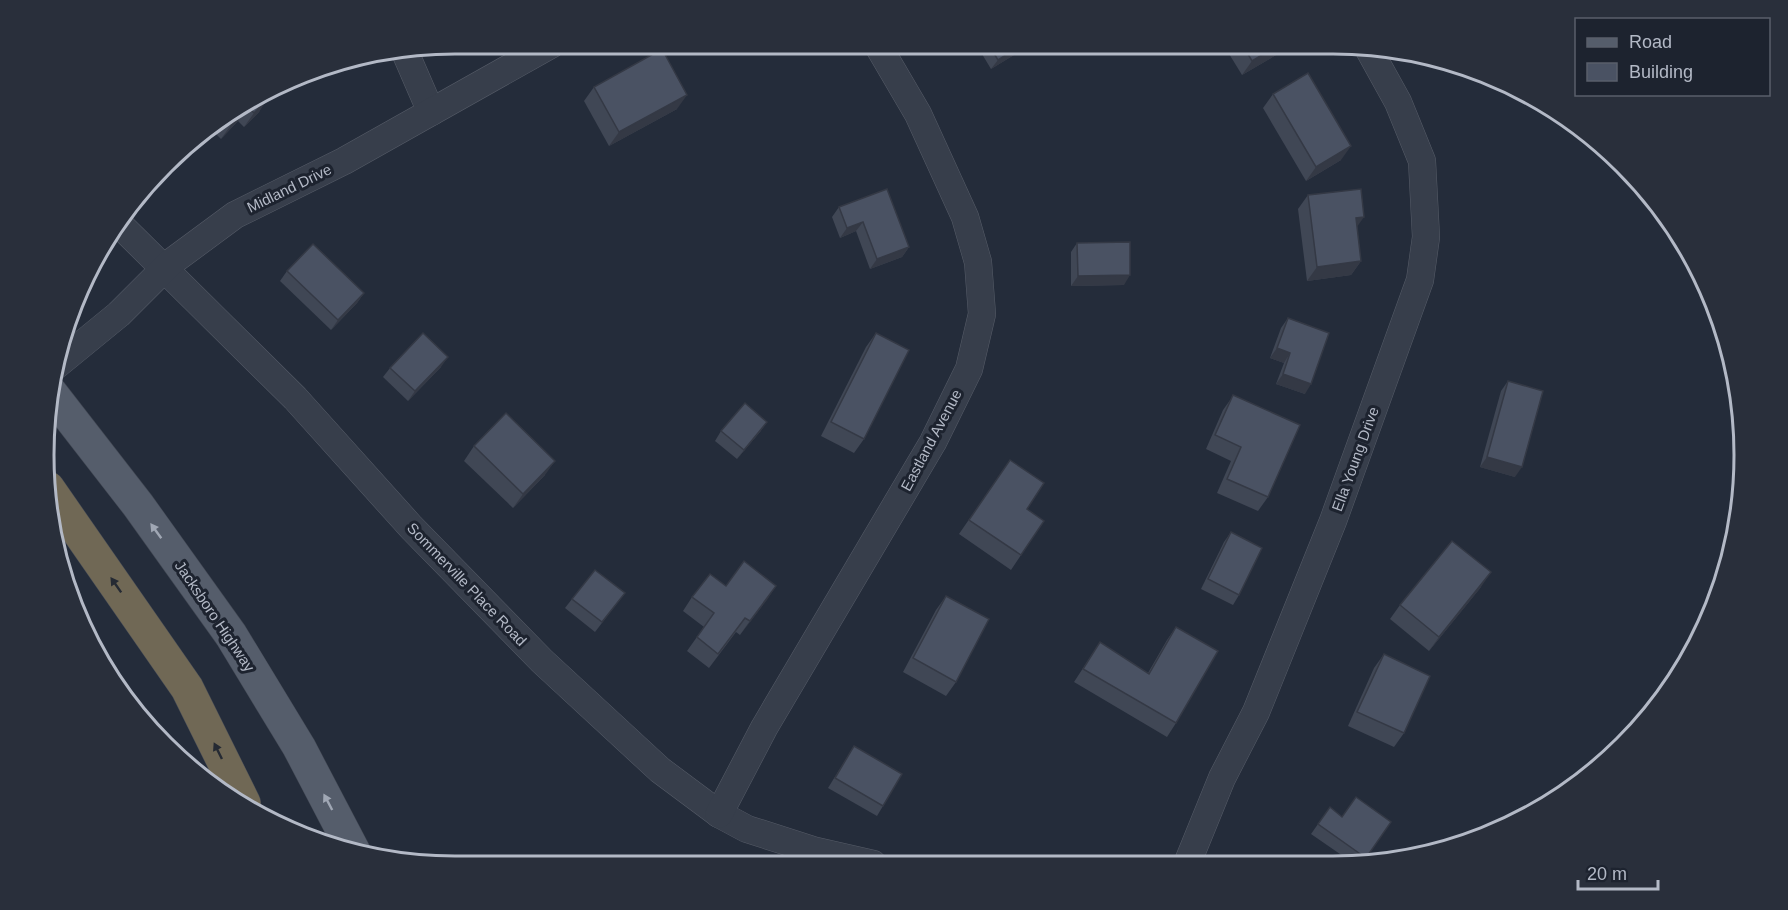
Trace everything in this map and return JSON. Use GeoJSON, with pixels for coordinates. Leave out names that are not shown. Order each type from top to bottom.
{"type":"FeatureCollection","features":[{"type":"Feature","properties":{"kind":"highway"},"geometry":{"type":"LineString","coordinates":[[56,500],[187,688],[239,792]]}},
{"type":"Feature","properties":{"kind":"main road","name":"Jacksboro Highway"},"geometry":{"type":"LineString","coordinates":[[57,401],[138,505],[231,635],[299,747],[348,841]]}},
{"type":"Feature","properties":{"kind":"street","name":"Midland Drive"},"geometry":{"type":"LineString","coordinates":[[67,357],[119,314],[170,263],[235,214],[344,160],[534,54]]}},
{"type":"Feature","properties":{"kind":"street","name":"Eastland Avenue"},"geometry":{"type":"LineString","coordinates":[[719,814],[764,728],[933,442],[969,369],[982,314],[978,262],[965,217],[918,114],[883,54]]}},
{"type":"Feature","properties":{"kind":"street","name":"Ella Young Drive"},"geometry":{"type":"LineString","coordinates":[[1190,856],[1222,778],[1256,712],[1333,521],[1420,280],[1426,237],[1422,161],[1398,102],[1373,56]]}},
{"type":"Feature","properties":{"kind":"street"},"geometry":{"type":"LineString","coordinates":[[407,57],[431,112]]}},
{"type":"Feature","properties":{"kind":"street","name":"Sommerville Place Road"},"geometry":{"type":"LineString","coordinates":[[124,229],[295,398],[411,526],[543,661],[660,770],[719,814],[747,829],[838,856]]}},
{"type":"Feature","properties":{"kind":"building"},"geometry":{"type":"Polygon","coordinates":[[[653,54],[665,54],[687,95],[619,132],[594,87],[653,54]]]}},
{"type":"Feature","properties":{"kind":"building"},"geometry":{"type":"Polygon","coordinates":[[[994,54],[1007,54],[998,60],[994,54]]]}},
{"type":"Feature","properties":{"kind":"building"},"geometry":{"type":"Polygon","coordinates":[[[1248,54],[1264,54],[1252,61],[1248,54]]]}},
{"type":"Feature","properties":{"kind":"building"},"geometry":{"type":"Polygon","coordinates":[[[1308,73],[1351,146],[1316,167],[1273,94],[1308,73]]]}},
{"type":"Feature","properties":{"kind":"building"},"geometry":{"type":"Polygon","coordinates":[[[264,103],[254,113],[251,110],[264,103]]]}},
{"type":"Feature","properties":{"kind":"building"},"geometry":{"type":"Polygon","coordinates":[[[887,189],[909,247],[877,259],[863,222],[847,228],[839,207],[887,189]]]}},
{"type":"Feature","properties":{"kind":"building"},"geometry":{"type":"Polygon","coordinates":[[[1361,189],[1364,217],[1356,218],[1361,261],[1317,267],[1308,195],[1361,189]]]}},
{"type":"Feature","properties":{"kind":"building"},"geometry":{"type":"Polygon","coordinates":[[[1130,242],[1130,275],[1078,276],[1077,243],[1130,242]]]}},
{"type":"Feature","properties":{"kind":"building"},"geometry":{"type":"Polygon","coordinates":[[[313,244],[364,293],[338,320],[287,271],[313,244]]]}},
{"type":"Feature","properties":{"kind":"building"},"geometry":{"type":"Polygon","coordinates":[[[1288,318],[1329,333],[1311,384],[1283,374],[1290,353],[1277,348],[1288,318]]]}},
{"type":"Feature","properties":{"kind":"building"},"geometry":{"type":"Polygon","coordinates":[[[423,333],[448,357],[415,391],[390,368],[423,333]]]}},
{"type":"Feature","properties":{"kind":"building"},"geometry":{"type":"Polygon","coordinates":[[[876,333],[909,350],[864,439],[831,422],[876,333]]]}},
{"type":"Feature","properties":{"kind":"building"},"geometry":{"type":"Polygon","coordinates":[[[1508,381],[1543,391],[1522,467],[1487,457],[1508,381]]]}},
{"type":"Feature","properties":{"kind":"building"},"geometry":{"type":"Polygon","coordinates":[[[1233,395],[1300,425],[1268,497],[1227,479],[1241,447],[1215,435],[1233,395]]]}},
{"type":"Feature","properties":{"kind":"building"},"geometry":{"type":"Polygon","coordinates":[[[745,403],[767,422],[744,450],[721,431],[745,403]]]}},
{"type":"Feature","properties":{"kind":"building"},"geometry":{"type":"Polygon","coordinates":[[[506,413],[555,461],[523,494],[474,446],[506,413]]]}},
{"type":"Feature","properties":{"kind":"building"},"geometry":{"type":"Polygon","coordinates":[[[1010,460],[1044,483],[1027,509],[1044,521],[1021,555],[969,520],[1010,460]]]}},
{"type":"Feature","properties":{"kind":"building"},"geometry":{"type":"Polygon","coordinates":[[[1231,532],[1262,548],[1239,595],[1208,579],[1231,532]]]}},
{"type":"Feature","properties":{"kind":"building"},"geometry":{"type":"Polygon","coordinates":[[[1452,541],[1491,572],[1439,637],[1400,605],[1452,541]]]}},
{"type":"Feature","properties":{"kind":"building"},"geometry":{"type":"Polygon","coordinates":[[[744,561],[776,586],[750,621],[745,618],[718,654],[697,637],[714,613],[692,597],[710,574],[726,586],[744,561]]]}},
{"type":"Feature","properties":{"kind":"building"},"geometry":{"type":"Polygon","coordinates":[[[595,570],[625,593],[602,622],[572,599],[595,570]]]}},
{"type":"Feature","properties":{"kind":"building"},"geometry":{"type":"Polygon","coordinates":[[[946,596],[989,619],[956,682],[913,658],[946,596]]]}},
{"type":"Feature","properties":{"kind":"building"},"geometry":{"type":"Polygon","coordinates":[[[1176,627],[1218,651],[1176,723],[1083,669],[1100,642],[1149,674],[1176,627]]]}},
{"type":"Feature","properties":{"kind":"building"},"geometry":{"type":"Polygon","coordinates":[[[1384,654],[1430,676],[1404,733],[1357,712],[1384,654]]]}},
{"type":"Feature","properties":{"kind":"building"},"geometry":{"type":"Polygon","coordinates":[[[854,746],[902,774],[883,806],[835,778],[854,746]]]}},
{"type":"Feature","properties":{"kind":"building"},"geometry":{"type":"Polygon","coordinates":[[[1356,797],[1391,822],[1369,854],[1361,855],[1318,824],[1330,807],[1342,817],[1356,797]]]}}]}
